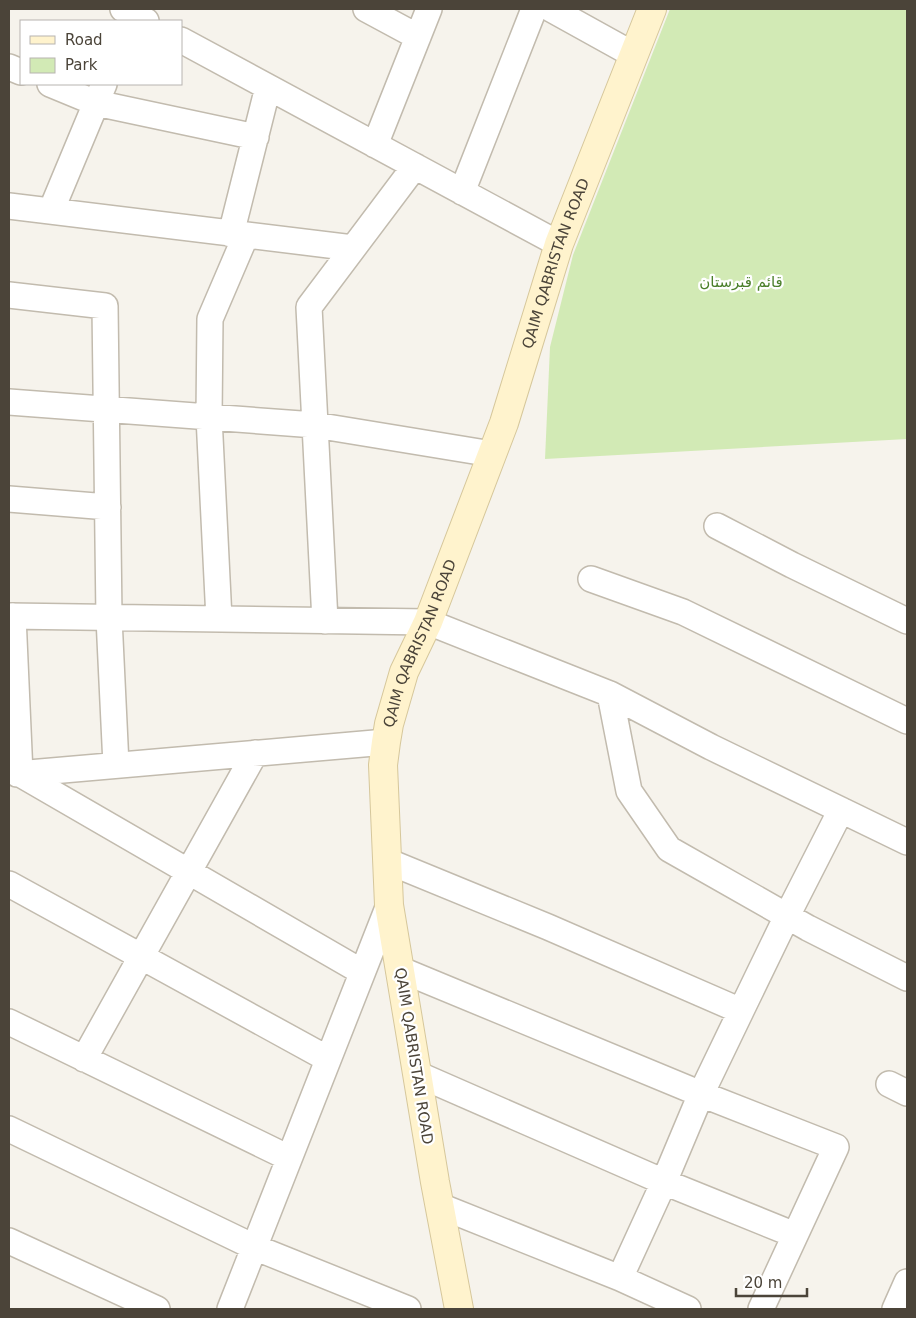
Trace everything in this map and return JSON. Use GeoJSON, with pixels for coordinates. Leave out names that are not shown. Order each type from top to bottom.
{"type":"FeatureCollection","features":[{"type":"Feature","properties":{"kind":"street"},"geometry":{"type":"LineString","coordinates":[[366,9],[418,37]]}},
{"type":"Feature","properties":{"kind":"street"},"geometry":{"type":"LineString","coordinates":[[376,145],[429,9]]}},
{"type":"Feature","properties":{"kind":"street"},"geometry":{"type":"LineString","coordinates":[[462,192],[534,9]]}},
{"type":"Feature","properties":{"kind":"street"},"geometry":{"type":"LineString","coordinates":[[551,9],[634,55]]}},
{"type":"Feature","properties":{"kind":"street","name":"QAIM QABRISTAN ROAD"},"geometry":{"type":"LineString","coordinates":[[459,1309],[389,905],[383,765],[386,742],[389,724],[404,672],[428,622],[504,422],[560,244],[652,9]]}},
{"type":"Feature","properties":{"kind":"street"},"geometry":{"type":"LineString","coordinates":[[182,41],[560,244]]}},
{"type":"Feature","properties":{"kind":"street"},"geometry":{"type":"LineString","coordinates":[[56,85],[100,93],[256,136]]}},
{"type":"Feature","properties":{"kind":"street"},"geometry":{"type":"LineString","coordinates":[[219,619],[209,417],[210,319],[238,234],[256,136],[268,87]]}},
{"type":"Feature","properties":{"kind":"street"},"geometry":{"type":"LineString","coordinates":[[51,211],[100,93]]}},
{"type":"Feature","properties":{"kind":"street"},"geometry":{"type":"LineString","coordinates":[[325,620],[309,307],[415,166]]}},
{"type":"Feature","properties":{"kind":"street"},"geometry":{"type":"LineString","coordinates":[[9,206],[353,248]]}},
{"type":"Feature","properties":{"kind":"street"},"geometry":{"type":"LineString","coordinates":[[9,295],[105,306],[109,618],[116,765]]}},
{"type":"Feature","properties":{"kind":"street"},"geometry":{"type":"LineString","coordinates":[[9,402],[315,425],[492,454]]}},
{"type":"Feature","properties":{"kind":"street"},"geometry":{"type":"LineString","coordinates":[[9,500],[108,507]]}},
{"type":"Feature","properties":{"kind":"street"},"geometry":{"type":"LineString","coordinates":[[717,526],[907,621]]}},
{"type":"Feature","properties":{"kind":"street"},"geometry":{"type":"LineString","coordinates":[[592,579],[683,612],[907,720]]}},
{"type":"Feature","properties":{"kind":"street"},"geometry":{"type":"LineString","coordinates":[[14,774],[11,616],[428,622],[610,694],[711,747],[907,842]]}},
{"type":"Feature","properties":{"kind":"street"},"geometry":{"type":"LineString","coordinates":[[610,694],[629,791],[669,849],[787,916],[907,978]]}},
{"type":"Feature","properties":{"kind":"street"},"geometry":{"type":"LineString","coordinates":[[14,774],[386,742]]}},
{"type":"Feature","properties":{"kind":"street"},"geometry":{"type":"LineString","coordinates":[[84,1058],[255,753]]}},
{"type":"Feature","properties":{"kind":"street"},"geometry":{"type":"LineString","coordinates":[[14,774],[362,972]]}},
{"type":"Feature","properties":{"kind":"street"},"geometry":{"type":"LineString","coordinates":[[620,1278],[664,1182],[700,1094],[841,810]]}},
{"type":"Feature","properties":{"kind":"street"},"geometry":{"type":"LineString","coordinates":[[387,861],[548,927],[741,1011]]}},
{"type":"Feature","properties":{"kind":"street"},"geometry":{"type":"LineString","coordinates":[[9,884],[328,1059]]}},
{"type":"Feature","properties":{"kind":"street"},"geometry":{"type":"LineString","coordinates":[[230,1309],[389,905]]}},
{"type":"Feature","properties":{"kind":"street"},"geometry":{"type":"LineString","coordinates":[[399,969],[700,1094],[836,1147],[760,1309]]}},
{"type":"Feature","properties":{"kind":"street"},"geometry":{"type":"LineString","coordinates":[[9,1022],[289,1158]]}},
{"type":"Feature","properties":{"kind":"street"},"geometry":{"type":"LineString","coordinates":[[417,1074],[664,1182],[795,1235]]}},
{"type":"Feature","properties":{"kind":"street"},"geometry":{"type":"LineString","coordinates":[[9,1128],[254,1247],[408,1309]]}},
{"type":"Feature","properties":{"kind":"street"},"geometry":{"type":"LineString","coordinates":[[440,1206],[620,1278],[688,1309]]}},
{"type":"Feature","properties":{"kind":"street"},"geometry":{"type":"LineString","coordinates":[[9,1241],[157,1309]]}},
{"type":"Feature","properties":{"kind":"street"},"geometry":{"type":"LineString","coordinates":[[895,1309],[907,1282]]}},
{"type":"Feature","properties":{"kind":"green space","name":"قائم قبرستان"},"geometry":{"type":"Polygon","coordinates":[[[670,9],[907,9],[907,439],[545,459],[550,347],[573,255],[670,9]]]}}]}
